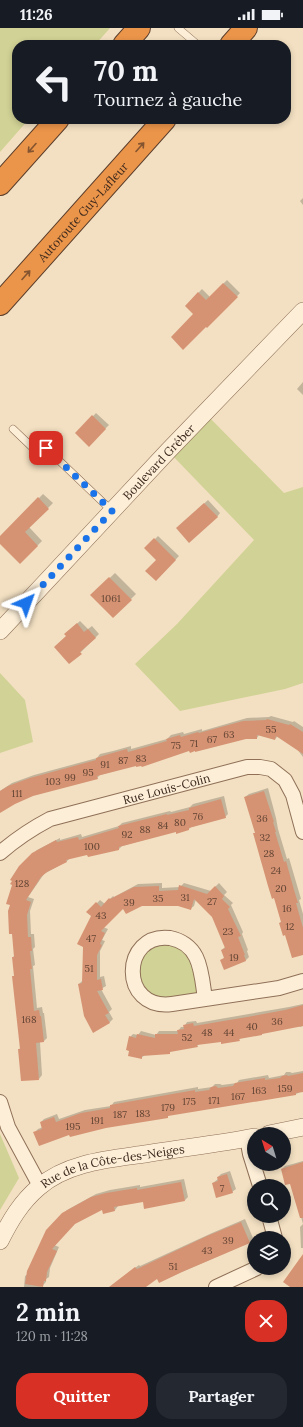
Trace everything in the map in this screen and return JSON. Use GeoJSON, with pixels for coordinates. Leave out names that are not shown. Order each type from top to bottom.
{"type":"FeatureCollection","features":[{"type":"Feature","properties":{"kind":"highway"},"geometry":{"type":"LineString","coordinates":[[128,40],[139,28]]}},
{"type":"Feature","properties":{"kind":"highway"},"geometry":{"type":"LineString","coordinates":[[235,40],[246,28]]}},
{"type":"Feature","properties":{"kind":"highway"},"geometry":{"type":"LineString","coordinates":[[0,184],[54,124]]}},
{"type":"Feature","properties":{"kind":"highway","name":"Autoroute Guy-Lafleur"},"geometry":{"type":"LineString","coordinates":[[0,304],[161,124]]}},
{"type":"Feature","properties":{"kind":"street","name":"Boulevard Gréber"},"geometry":{"type":"LineString","coordinates":[[0,632],[174,445],[303,311]]}},
{"type":"Feature","properties":{"kind":"street","name":"Rue Louis-Colin"},"geometry":{"type":"LineString","coordinates":[[0,853],[18,837],[50,819],[247,767],[271,769],[285,780],[293,795],[303,832]]}},
{"type":"Feature","properties":{"kind":"street"},"geometry":{"type":"LineString","coordinates":[[205,999],[198,962],[188,947],[175,939],[165,938],[156,939],[139,951],[132,966],[134,983],[139,993],[153,1003],[166,1005],[279,988],[303,981]]}},
{"type":"Feature","properties":{"kind":"street"},"geometry":{"type":"LineString","coordinates":[[0,1102],[8,1127],[40,1186]]}},
{"type":"Feature","properties":{"kind":"street"},"geometry":{"type":"LineString","coordinates":[[291,1129],[303,1127]]}},
{"type":"Feature","properties":{"kind":"street","name":"Rue de la Côte-des-Neiges"},"geometry":{"type":"LineString","coordinates":[[0,1241],[13,1215],[23,1203],[40,1186],[68,1170],[102,1160],[247,1139]]}},
{"type":"Feature","properties":{"kind":"street"},"geometry":{"type":"LineString","coordinates":[[216,1287],[247,1272]]}},
{"type":"Feature","properties":{"kind":"lane"},"geometry":{"type":"LineString","coordinates":[[178,28],[192,40]]}},
{"type":"Feature","properties":{"kind":"lane"},"geometry":{"type":"LineString","coordinates":[[13,429],[35,450],[46,448],[112,511]]}},
{"type":"Feature","properties":{"kind":"green space"},"geometry":{"type":"Polygon","coordinates":[[[0,28],[110,28],[99,40],[12,40],[12,124],[25,124],[0,152],[0,28]]]}},
{"type":"Feature","properties":{"kind":"green space"},"geometry":{"type":"Polygon","coordinates":[[[205,413],[284,493],[303,487],[303,683],[285,689],[180,711],[135,664],[177,624],[254,540],[168,451],[205,413]]]}},
{"type":"Feature","properties":{"kind":"green space"},"geometry":{"type":"Polygon","coordinates":[[[0,673],[25,700],[33,742],[0,753],[0,673]]]}},
{"type":"Feature","properties":{"kind":"green space"},"geometry":{"type":"Polygon","coordinates":[[[156,939],[188,947],[205,999],[153,1003],[132,973],[156,939]]]}},
{"type":"Feature","properties":{"kind":"green space"},"geometry":{"type":"Polygon","coordinates":[[[0,1134],[19,1178],[0,1210],[0,1134]]]}},
{"type":"Feature","properties":{"kind":"building"},"geometry":{"type":"Polygon","coordinates":[[[223,283],[238,297],[183,350],[171,337],[193,314],[185,306],[198,292],[206,300],[223,283]]]}},
{"type":"Feature","properties":{"kind":"building"},"geometry":{"type":"Polygon","coordinates":[[[92,415],[106,429],[89,447],[75,433],[92,415]]]}},
{"type":"Feature","properties":{"kind":"building"},"geometry":{"type":"Polygon","coordinates":[[[38,497],[49,509],[25,532],[38,546],[20,564],[0,544],[0,536],[38,497]]]}},
{"type":"Feature","properties":{"kind":"building"},"geometry":{"type":"Polygon","coordinates":[[[204,503],[218,517],[189,543],[176,528],[204,503]]]}},
{"type":"Feature","properties":{"kind":"building"},"geometry":{"type":"Polygon","coordinates":[[[154,538],[176,560],[156,581],[145,571],[156,560],[144,548],[154,538]]]}},
{"type":"Feature","properties":{"kind":"building"},"geometry":{"type":"Polygon","coordinates":[[[109,577],[132,600],[113,618],[90,595],[109,577]]]}},
{"type":"Feature","properties":{"kind":"building"},"geometry":{"type":"Polygon","coordinates":[[[77,623],[84,632],[88,629],[96,638],[80,652],[82,654],[69,664],[54,647],[66,636],[64,634],[77,623]]]}},
{"type":"Feature","properties":{"kind":"building"},"geometry":{"type":"Polygon","coordinates":[[[267,719],[290,724],[303,732],[303,754],[276,736],[275,740],[257,735],[257,739],[246,739],[190,753],[189,751],[142,767],[136,766],[97,776],[98,779],[33,796],[0,813],[0,791],[8,786],[30,778],[96,760],[96,758],[127,749],[128,752],[167,741],[166,739],[180,735],[181,737],[199,733],[243,721],[267,719]]]}},
{"type":"Feature","properties":{"kind":"building"},"geometry":{"type":"Polygon","coordinates":[[[264,791],[274,822],[275,832],[284,862],[286,861],[298,903],[296,903],[303,928],[303,955],[292,958],[285,935],[283,936],[279,923],[281,922],[274,898],[272,899],[268,886],[253,833],[255,833],[244,797],[264,791]]]}},
{"type":"Feature","properties":{"kind":"building"},"geometry":{"type":"Polygon","coordinates":[[[221,799],[226,818],[189,828],[189,830],[176,834],[176,832],[119,847],[119,850],[66,860],[67,862],[47,872],[41,877],[26,900],[31,902],[27,915],[28,937],[31,937],[32,951],[30,951],[32,969],[30,969],[34,1011],[39,1010],[41,1016],[44,1042],[36,1043],[39,1080],[21,1081],[18,1049],[20,1049],[12,976],[14,976],[12,957],[14,957],[12,934],[9,934],[8,911],[10,905],[6,904],[12,885],[10,884],[12,881],[10,880],[19,866],[32,853],[56,840],[57,842],[78,837],[79,840],[119,828],[118,826],[189,810],[189,808],[221,799]]]}},
{"type":"Feature","properties":{"kind":"building"},"geometry":{"type":"Polygon","coordinates":[[[179,885],[207,894],[215,886],[224,896],[222,899],[230,907],[228,909],[241,936],[238,937],[246,961],[224,970],[220,960],[224,958],[221,950],[225,948],[212,917],[194,899],[191,910],[178,906],[142,906],[126,914],[123,909],[101,931],[105,933],[100,944],[102,945],[97,955],[97,980],[101,979],[103,990],[97,991],[109,1013],[105,1015],[110,1023],[93,1033],[84,1016],[78,984],[82,983],[83,947],[77,944],[91,916],[86,912],[96,902],[101,907],[109,898],[110,899],[134,887],[159,886],[159,891],[178,890],[179,885]]]}},
{"type":"Feature","properties":{"kind":"building"},"geometry":{"type":"Polygon","coordinates":[[[303,1005],[303,1026],[239,1039],[240,1041],[221,1044],[221,1042],[197,1045],[198,1047],[170,1052],[170,1054],[142,1056],[142,1059],[128,1056],[129,1051],[126,1050],[129,1036],[136,1038],[137,1034],[155,1038],[155,1034],[178,1034],[177,1030],[184,1029],[183,1025],[193,1023],[194,1026],[285,1010],[303,1005]]]}},
{"type":"Feature","properties":{"kind":"building"},"geometry":{"type":"Polygon","coordinates":[[[303,1073],[303,1092],[296,1093],[296,1095],[168,1116],[168,1118],[106,1128],[70,1137],[69,1135],[39,1146],[33,1132],[42,1129],[40,1122],[54,1117],[56,1122],[81,1113],[110,1108],[110,1105],[195,1090],[195,1092],[209,1090],[211,1087],[216,1086],[218,1088],[233,1086],[235,1083],[240,1082],[265,1078],[265,1080],[280,1078],[282,1076],[303,1073]]]}},
{"type":"Feature","properties":{"kind":"building"},"geometry":{"type":"Polygon","coordinates":[[[303,1162],[303,1218],[300,1218],[291,1187],[291,1179],[284,1179],[282,1171],[291,1171],[291,1166],[303,1162]]]}},
{"type":"Feature","properties":{"kind":"building"},"geometry":{"type":"Polygon","coordinates":[[[227,1174],[233,1193],[216,1198],[212,1183],[218,1181],[217,1177],[227,1174]]]}},
{"type":"Feature","properties":{"kind":"building"},"geometry":{"type":"Polygon","coordinates":[[[181,1182],[185,1201],[144,1209],[143,1202],[114,1207],[115,1211],[103,1214],[102,1210],[75,1224],[52,1249],[57,1251],[47,1272],[46,1281],[44,1281],[43,1287],[25,1284],[27,1271],[46,1230],[62,1213],[91,1197],[106,1193],[137,1188],[137,1190],[181,1182]]]}},
{"type":"Feature","properties":{"kind":"building"},"geometry":{"type":"Polygon","coordinates":[[[241,1222],[247,1236],[247,1244],[159,1283],[157,1279],[146,1287],[109,1287],[135,1267],[137,1269],[207,1236],[241,1222]]]}},
{"type":"Feature","properties":{"kind":"building"},"geometry":{"type":"Polygon","coordinates":[[[303,1254],[303,1287],[290,1287],[283,1282],[288,1275],[291,1275],[291,1271],[303,1254]]]}},
{"type":"Feature","properties":{"kind":"route"},"geometry":{"type":"LineString","coordinates":[[26,603],[112,511],[46,448]]}}]}
